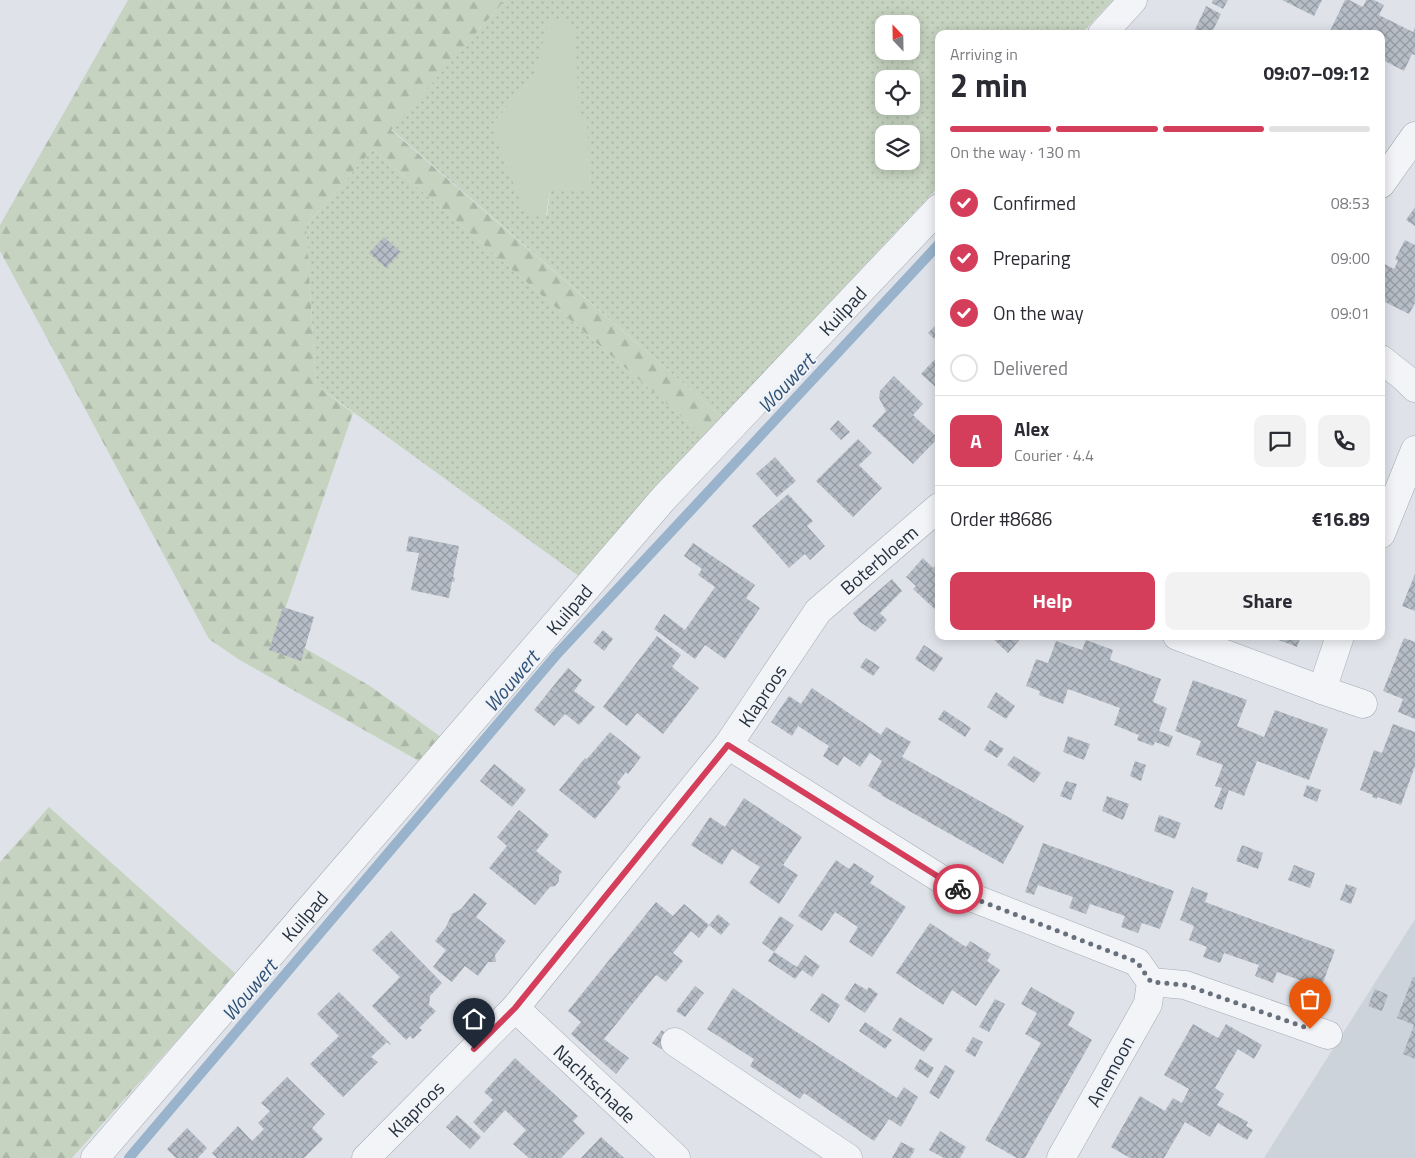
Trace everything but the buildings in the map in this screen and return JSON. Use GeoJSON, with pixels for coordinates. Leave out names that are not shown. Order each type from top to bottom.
{"type":"FeatureCollection","features":[{"type":"Feature","properties":{"kind":"street"},"geometry":{"type":"LineString","coordinates":[[1106,30],[1133,0]]}},
{"type":"Feature","properties":{"kind":"street"},"geometry":{"type":"LineString","coordinates":[[1385,178],[1415,136]]}},
{"type":"Feature","properties":{"kind":"street","name":"Kuilpad"},"geometry":{"type":"LineString","coordinates":[[95,1158],[664,498],[935,212]]}},
{"type":"Feature","properties":{"kind":"street"},"geometry":{"type":"LineString","coordinates":[[1385,361],[1415,388]]}},
{"type":"Feature","properties":{"kind":"street"},"geometry":{"type":"LineString","coordinates":[[1385,524],[1415,450]]}},
{"type":"Feature","properties":{"kind":"street","name":"Boterbloem"},"geometry":{"type":"LineString","coordinates":[[818,611],[935,510]]}},
{"type":"Feature","properties":{"kind":"street","name":"Klaproos"},"geometry":{"type":"LineString","coordinates":[[366,1158],[515,1008],[728,745],[818,611]]}},
{"type":"Feature","properties":{"kind":"street"},"geometry":{"type":"LineString","coordinates":[[1188,640],[1362,704]]}},
{"type":"Feature","properties":{"kind":"street"},"geometry":{"type":"LineString","coordinates":[[1322,690],[1339,640]]}},
{"type":"Feature","properties":{"kind":"street"},"geometry":{"type":"LineString","coordinates":[[728,745],[968,896],[1137,962],[1151,982],[1186,985],[1328,1035]]}},
{"type":"Feature","properties":{"kind":"street","name":"Anemoon"},"geometry":{"type":"LineString","coordinates":[[1061,1158],[1148,1004],[1151,982]]}},
{"type":"Feature","properties":{"kind":"street","name":"Nachtschade"},"geometry":{"type":"LineString","coordinates":[[515,1008],[676,1158]]}},
{"type":"Feature","properties":{"kind":"street"},"geometry":{"type":"LineString","coordinates":[[675,1042],[848,1158]]}},
{"type":"Feature","properties":{"kind":"shaded area"},"geometry":{"type":"Polygon","coordinates":[[[1415,919],[1415,1158],[1264,1158],[1415,919]]]}},
{"type":"Feature","properties":{"kind":"green space"},"geometry":{"type":"Polygon","coordinates":[[[128,0],[505,0],[391,130],[722,417],[704,436],[373,149],[306,225],[316,385],[353,413],[277,632],[370,686],[441,737],[419,761],[238,659],[209,639],[0,251],[0,225],[128,0]]]}},
{"type":"Feature","properties":{"kind":"green space"},"geometry":{"type":"Polygon","coordinates":[[[505,0],[1113,0],[1085,30],[935,30],[935,190],[722,417],[391,129],[505,0]],[[533,78],[491,126],[547,216],[550,190],[590,190],[586,117],[579,117],[533,78]]]}},
{"type":"Feature","properties":{"kind":"green space"},"geometry":{"type":"Polygon","coordinates":[[[550,16],[575,27],[579,116],[587,117],[590,190],[550,190],[546,216],[525,214],[491,126],[533,78],[550,16]]]}},
{"type":"Feature","properties":{"kind":"green space"},"geometry":{"type":"Polygon","coordinates":[[[373,149],[704,436],[580,577],[316,385],[306,225],[373,149]]]}},
{"type":"Feature","properties":{"kind":"green space"},"geometry":{"type":"Polygon","coordinates":[[[49,807],[236,974],[72,1158],[0,1158],[0,862],[49,807]]]}},
{"type":"Feature","properties":{"kind":"waterway","name":"Wouwert"},"geometry":{"type":"LineString","coordinates":[[129,1158],[558,653],[935,248]]}},
{"type":"Feature","properties":{"kind":"way so far"},"geometry":{"type":"LineString","coordinates":[[958,889],[968,896],[1137,962],[1151,982],[1186,985],[1310,1029]]}},
{"type":"Feature","properties":{"kind":"route"},"geometry":{"type":"LineString","coordinates":[[474,1049],[515,1008],[728,745],[958,889]]}}]}
